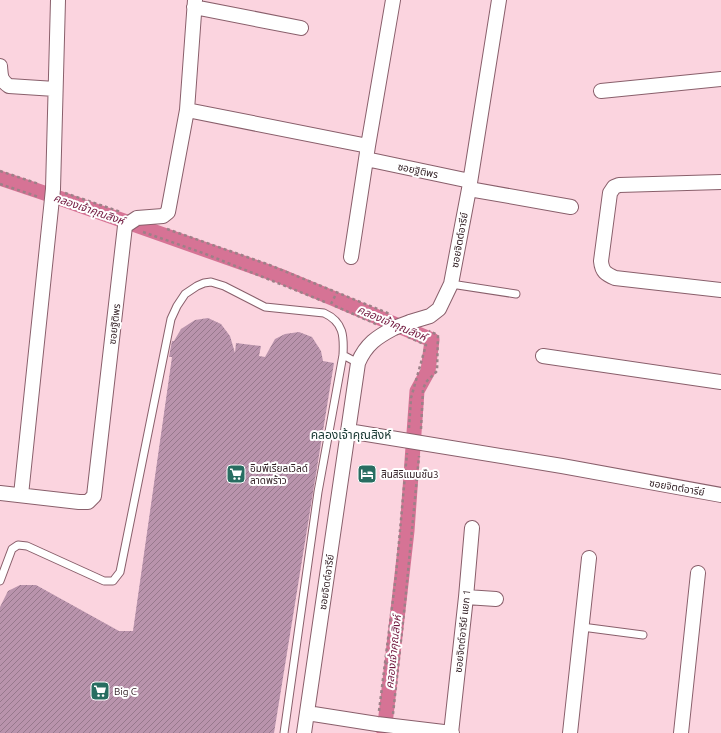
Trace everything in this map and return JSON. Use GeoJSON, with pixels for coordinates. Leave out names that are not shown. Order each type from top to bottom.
{"type":"FeatureCollection","features":[{"type":"Feature","properties":{"kind":"street"},"geometry":{"type":"LineString","coordinates":[[21,495],[53,195],[58,0]]}},
{"type":"Feature","properties":{"kind":"street"},"geometry":{"type":"LineString","coordinates":[[351,257],[393,0]]}},
{"type":"Feature","properties":{"kind":"street","name":"ซอยจิตต์อารีย์"},"geometry":{"type":"LineString","coordinates":[[304,733],[358,363],[362,352],[374,339],[393,325],[430,316],[439,309],[451,284],[469,185],[499,0]]}},
{"type":"Feature","properties":{"kind":"street"},"geometry":{"type":"LineString","coordinates":[[131,222],[163,216],[168,212],[187,110],[195,3],[301,28]]}},
{"type":"Feature","properties":{"kind":"street"},"geometry":{"type":"LineString","coordinates":[[0,66],[1,76],[4,82],[9,86],[55,89]]}},
{"type":"Feature","properties":{"kind":"street"},"geometry":{"type":"LineString","coordinates":[[600,91],[721,79]]}},
{"type":"Feature","properties":{"kind":"street","name":"ซอยฐิติพร"},"geometry":{"type":"LineString","coordinates":[[187,110],[367,153],[469,185],[571,206]]}},
{"type":"Feature","properties":{"kind":"street"},"geometry":{"type":"LineString","coordinates":[[721,182],[618,185],[614,187],[610,193],[600,261],[601,268],[605,274],[615,278],[721,290]]}},
{"type":"Feature","properties":{"kind":"street","name":"ซอยฐิติพร"},"geometry":{"type":"LineString","coordinates":[[0,493],[79,502],[88,502],[94,496],[131,222]]}},
{"type":"Feature","properties":{"kind":"street"},"geometry":{"type":"LineString","coordinates":[[543,356],[721,382]]}},
{"type":"Feature","properties":{"kind":"street","name":"ซอยจิตต์อารีย์"},"geometry":{"type":"LineString","coordinates":[[348,431],[562,466],[721,495]]}},
{"type":"Feature","properties":{"kind":"street","name":"ซอยจิตต์อารีย์ แยก 1"},"geometry":{"type":"LineString","coordinates":[[307,713],[376,724],[451,733],[472,528]]}},
{"type":"Feature","properties":{"kind":"street"},"geometry":{"type":"LineString","coordinates":[[570,733],[589,558]]}},
{"type":"Feature","properties":{"kind":"street"},"geometry":{"type":"LineString","coordinates":[[681,733],[698,573]]}},
{"type":"Feature","properties":{"kind":"street"},"geometry":{"type":"LineString","coordinates":[[466,597],[496,600]]}},
{"type":"Feature","properties":{"kind":"lane"},"geometry":{"type":"LineString","coordinates":[[0,581],[12,549],[18,545],[27,546],[104,581],[113,581],[120,572],[171,319],[176,306],[185,294],[204,283],[219,284],[265,307],[324,313],[332,318],[342,330],[344,341],[318,492],[284,733]]}},
{"type":"Feature","properties":{"kind":"lane"},"geometry":{"type":"LineString","coordinates":[[451,284],[516,294]]}},
{"type":"Feature","properties":{"kind":"lane"},"geometry":{"type":"LineString","coordinates":[[342,355],[358,363]]}},
{"type":"Feature","properties":{"kind":"lane"},"geometry":{"type":"LineString","coordinates":[[582,627],[643,635]]}},
{"type":"Feature","properties":{"kind":"path"},"geometry":{"type":"LineString","coordinates":[[0,184],[53,195],[131,222],[203,254],[331,304],[393,325]]}},
{"type":"Feature","properties":{"kind":"path"},"geometry":{"type":"LineString","coordinates":[[267,264],[337,292],[426,345],[412,398],[414,442],[405,603],[391,726]]}},
{"type":"Feature","properties":{"kind":"path"},"geometry":{"type":"LineString","coordinates":[[331,304],[337,292]]}},
{"type":"Feature","properties":{"kind":"path"},"geometry":{"type":"LineString","coordinates":[[376,724],[414,442],[423,389],[426,382],[437,372],[438,335],[424,329]]}},
{"type":"Feature","properties":{"kind":"path"},"geometry":{"type":"LineString","coordinates":[[385,664],[398,666]]}},
{"type":"Feature","properties":{"kind":"building","name":"อิมพีเรียลเวิลด์ ลาดพร้าว"},"geometry":{"type":"Polygon","coordinates":[[[208,318],[221,324],[230,336],[235,353],[236,343],[261,346],[259,356],[265,357],[275,339],[285,334],[299,332],[312,337],[321,351],[323,361],[334,363],[274,733],[0,733],[0,607],[8,591],[20,585],[36,585],[119,631],[133,631],[172,357],[169,357],[172,341],[174,341],[181,329],[195,320],[208,318]]]}},
{"type":"Feature","properties":{"kind":"waterway","name":"คลองเจ้าคุณสิงห์"},"geometry":{"type":"LineString","coordinates":[[0,178],[280,276],[432,340],[428,371],[417,391],[407,531],[384,733]]}},
{"type":"Feature","properties":{"kind":"place","name":"อิมพีเรียลเวิลด์ ลาดพร้าว"},"geometry":{"type":"Point","coordinates":[236,474]}},
{"type":"Feature","properties":{"kind":"place","name":"สินสิริแมนชั่น3"},"geometry":{"type":"Point","coordinates":[367,474]}},
{"type":"Feature","properties":{"kind":"place","name":"Big C"},"geometry":{"type":"Point","coordinates":[100,691]}},
{"type":"Feature","properties":{"kind":"district","name":"คลองเจ้าคุณสิงห์"},"geometry":{"type":"Point","coordinates":[351,435]}}]}
